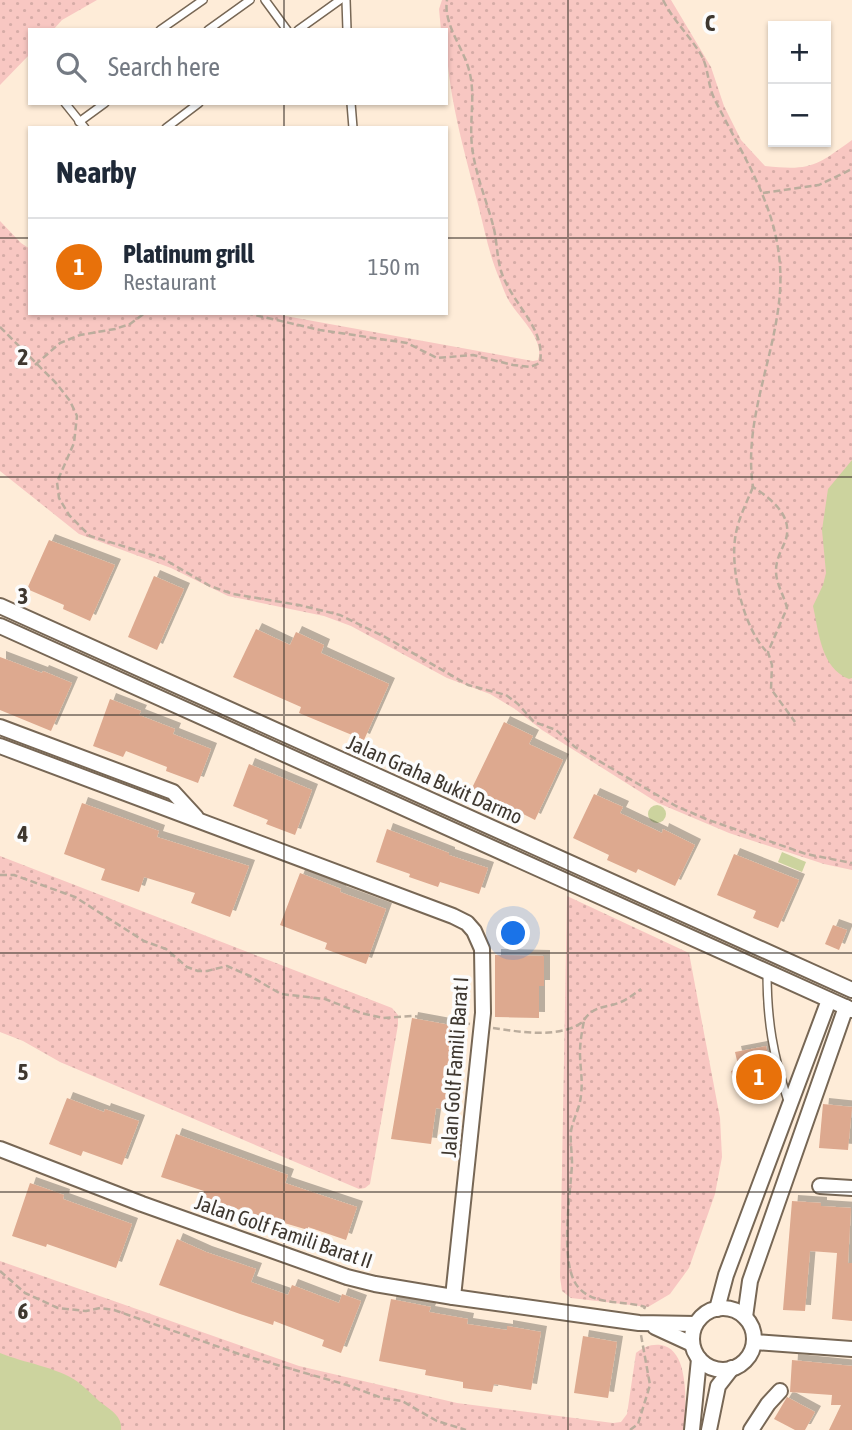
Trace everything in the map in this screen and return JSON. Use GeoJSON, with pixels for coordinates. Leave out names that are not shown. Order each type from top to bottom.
{"type":"FeatureCollection","features":[{"type":"Feature","properties":{"kind":"street","name":"Jalan Graha Bukit Darmo"},"geometry":{"type":"LineString","coordinates":[[0,606],[852,990]]}},
{"type":"Feature","properties":{"kind":"street","name":"Jalan Graha Bukit Darmo"},"geometry":{"type":"LineString","coordinates":[[0,626],[849,1008]]}},
{"type":"Feature","properties":{"kind":"street","name":"Jalan Golf Famili Barat I"},"geometry":{"type":"LineString","coordinates":[[0,727],[173,792],[198,819]]}},
{"type":"Feature","properties":{"kind":"street","name":"Jalan Golf Famili Barat I"},"geometry":{"type":"LineString","coordinates":[[0,746],[467,923],[482,949],[482,1027],[453,1297]]}},
{"type":"Feature","properties":{"kind":"street"},"geometry":{"type":"LineString","coordinates":[[717,1308],[726,1275],[830,1000]]}},
{"type":"Feature","properties":{"kind":"street"},"geometry":{"type":"LineString","coordinates":[[745,1317],[750,1281],[849,1008]]}},
{"type":"Feature","properties":{"kind":"street","name":"Jalan Golf Famili Barat II"},"geometry":{"type":"LineString","coordinates":[[0,1149],[347,1277],[453,1297],[643,1323],[695,1324]]}},
{"type":"Feature","properties":{"kind":"street"},"geometry":{"type":"LineString","coordinates":[[820,1186],[852,1188]]}},
{"type":"Feature","properties":{"kind":"street"},"geometry":{"type":"LineString","coordinates":[[692,1430],[699,1359],[691,1336],[695,1324],[717,1308],[733,1310],[745,1317],[750,1324],[754,1342],[747,1358],[732,1368],[718,1386],[709,1430]]}},
{"type":"Feature","properties":{"kind":"street","name":"Jalan Golf Famili Barat II"},"geometry":{"type":"LineString","coordinates":[[643,1323],[692,1344]]}},
{"type":"Feature","properties":{"kind":"street"},"geometry":{"type":"LineString","coordinates":[[754,1342],[852,1349]]}},
{"type":"Feature","properties":{"kind":"street"},"geometry":{"type":"LineString","coordinates":[[699,1359],[714,1369],[732,1368]]}},
{"type":"Feature","properties":{"kind":"street"},"geometry":{"type":"LineString","coordinates":[[751,1430],[780,1391]]}},
{"type":"Feature","properties":{"kind":"lane"},"geometry":{"type":"LineString","coordinates":[[163,28],[203,0]]}},
{"type":"Feature","properties":{"kind":"lane"},"geometry":{"type":"LineString","coordinates":[[211,28],[250,0]]}},
{"type":"Feature","properties":{"kind":"lane"},"geometry":{"type":"LineString","coordinates":[[265,0],[285,28]]}},
{"type":"Feature","properties":{"kind":"lane"},"geometry":{"type":"LineString","coordinates":[[301,28],[340,0]]}},
{"type":"Feature","properties":{"kind":"lane"},"geometry":{"type":"LineString","coordinates":[[346,0],[347,28]]}},
{"type":"Feature","properties":{"kind":"lane"},"geometry":{"type":"LineString","coordinates":[[67,105],[82,125],[103,105]]}},
{"type":"Feature","properties":{"kind":"lane"},"geometry":{"type":"LineString","coordinates":[[169,126],[196,105]]}},
{"type":"Feature","properties":{"kind":"lane"},"geometry":{"type":"LineString","coordinates":[[351,105],[353,126]]}},
{"type":"Feature","properties":{"kind":"lane"},"geometry":{"type":"LineString","coordinates":[[767,972],[767,1011],[774,1058],[790,1107]]}},
{"type":"Feature","properties":{"kind":"path"},"geometry":{"type":"LineString","coordinates":[[255,315],[320,330],[407,343],[437,358],[473,355],[513,365],[530,366],[541,363],[542,352],[537,331],[512,296],[498,258],[495,232],[472,147],[470,72],[445,12],[447,0]]}},
{"type":"Feature","properties":{"kind":"path"},"geometry":{"type":"LineString","coordinates":[[663,0],[673,18],[701,54],[714,99],[763,193],[780,251],[778,315],[751,437],[753,487],[736,531],[733,550],[743,606],[757,642],[768,652],[772,665],[771,689],[795,722]]}},
{"type":"Feature","properties":{"kind":"path"},"geometry":{"type":"LineString","coordinates":[[763,193],[819,185],[852,169]]}},
{"type":"Feature","properties":{"kind":"path"},"geometry":{"type":"LineString","coordinates":[[35,365],[60,343],[80,335],[130,324],[142,315]]}},
{"type":"Feature","properties":{"kind":"path"},"geometry":{"type":"LineString","coordinates":[[0,329],[8,334],[70,401],[77,416],[74,443],[57,482],[59,498],[69,515],[90,536],[162,558],[209,586],[233,594],[340,615],[387,638],[468,685],[506,695],[534,722],[556,730],[575,747],[676,806],[806,854],[852,863]]}},
{"type":"Feature","properties":{"kind":"path"},"geometry":{"type":"LineString","coordinates":[[753,487],[772,500],[786,524],[787,537],[778,555],[776,569],[777,582],[787,608],[768,652]]}},
{"type":"Feature","properties":{"kind":"path"},"geometry":{"type":"LineString","coordinates":[[0,875],[14,875],[75,897],[144,941],[166,949],[187,967],[207,971],[227,966],[281,994],[325,999],[383,1018],[413,1016],[482,1027],[556,1032],[574,1028],[584,1021],[589,1013],[602,1006],[618,1004],[641,989]]}},
{"type":"Feature","properties":{"kind":"path"},"geometry":{"type":"LineString","coordinates":[[584,1021],[580,1055],[583,1075],[581,1097],[571,1126],[570,1143],[570,1273],[578,1287],[599,1300],[645,1307],[643,1323],[650,1385],[638,1424],[640,1430]]}},
{"type":"Feature","properties":{"kind":"path"},"geometry":{"type":"LineString","coordinates":[[0,1271],[25,1293],[58,1308],[114,1310],[239,1354],[347,1385],[382,1398],[402,1401],[437,1421],[466,1430]]}},
{"type":"Feature","properties":{"kind":"path"},"geometry":{"type":"LineString","coordinates":[[630,1430],[638,1424]]}},
{"type":"Feature","properties":{"kind":"shaded area"},"geometry":{"type":"Polygon","coordinates":[[[0,0],[97,0],[62,20],[55,28],[28,28],[28,56],[0,85],[0,0]]]}},
{"type":"Feature","properties":{"kind":"shaded area"},"geometry":{"type":"Polygon","coordinates":[[[442,0],[671,0],[711,67],[724,106],[741,140],[765,166],[793,168],[812,165],[852,140],[852,870],[824,864],[729,833],[658,803],[490,694],[447,678],[351,626],[324,616],[228,596],[171,568],[79,534],[0,471],[0,221],[28,248],[28,315],[280,315],[538,360],[535,338],[508,298],[488,245],[452,97],[448,28],[441,28],[439,9],[442,0]]]}},
{"type":"Feature","properties":{"kind":"shaded area"},"geometry":{"type":"Polygon","coordinates":[[[852,460],[852,678],[849,679],[832,667],[827,658],[813,606],[826,573],[822,530],[828,489],[852,460]]]}},
{"type":"Feature","properties":{"kind":"shaded area"},"geometry":{"type":"Polygon","coordinates":[[[657,805],[663,808],[666,814],[663,820],[657,823],[651,820],[648,814],[651,808],[657,805]]]}},
{"type":"Feature","properties":{"kind":"shaded area"},"geometry":{"type":"Polygon","coordinates":[[[782,852],[806,862],[802,872],[778,862],[782,852]]]}},
{"type":"Feature","properties":{"kind":"shaded area"},"geometry":{"type":"Polygon","coordinates":[[[0,856],[392,1008],[398,1015],[398,1025],[370,1184],[359,1189],[60,1062],[23,1041],[0,1032],[0,856]]]}},
{"type":"Feature","properties":{"kind":"shaded area"},"geometry":{"type":"Polygon","coordinates":[[[567,896],[689,953],[720,1118],[722,1157],[715,1194],[689,1268],[670,1294],[648,1307],[571,1298],[562,1291],[560,1277],[567,896]]]}},
{"type":"Feature","properties":{"kind":"shaded area"},"geometry":{"type":"Polygon","coordinates":[[[0,1261],[299,1366],[457,1403],[613,1423],[621,1422],[627,1414],[636,1353],[647,1346],[661,1345],[671,1349],[682,1368],[685,1430],[0,1430],[0,1261]]]}},
{"type":"Feature","properties":{"kind":"shaded area"},"geometry":{"type":"Polygon","coordinates":[[[0,1353],[60,1373],[78,1382],[114,1413],[120,1421],[121,1430],[0,1430],[0,1353]]]}},
{"type":"Feature","properties":{"kind":"building"},"geometry":{"type":"Polygon","coordinates":[[[49,540],[115,565],[90,621],[63,609],[64,605],[27,589],[49,540]]]}},
{"type":"Feature","properties":{"kind":"building"},"geometry":{"type":"Polygon","coordinates":[[[154,576],[184,589],[157,650],[128,637],[154,576]]]}},
{"type":"Feature","properties":{"kind":"building"},"geometry":{"type":"Polygon","coordinates":[[[256,629],[290,645],[296,632],[324,645],[321,653],[389,684],[364,740],[299,713],[301,707],[233,677],[256,629]]]}},
{"type":"Feature","properties":{"kind":"building"},"geometry":{"type":"Polygon","coordinates":[[[0,657],[72,683],[51,731],[0,710],[0,657]]]}},
{"type":"Feature","properties":{"kind":"building"},"geometry":{"type":"Polygon","coordinates":[[[110,699],[141,711],[139,715],[175,729],[173,734],[211,749],[198,783],[126,751],[123,757],[93,746],[110,699]]]}},
{"type":"Feature","properties":{"kind":"building"},"geometry":{"type":"Polygon","coordinates":[[[504,722],[533,736],[529,744],[563,760],[535,820],[472,788],[504,722]]]}},
{"type":"Feature","properties":{"kind":"building"},"geometry":{"type":"Polygon","coordinates":[[[249,764],[312,790],[295,835],[266,824],[268,820],[233,806],[249,764]]]}},
{"type":"Feature","properties":{"kind":"building"},"geometry":{"type":"Polygon","coordinates":[[[594,794],[623,807],[620,813],[662,833],[663,829],[695,845],[675,886],[638,869],[636,873],[607,860],[609,855],[573,838],[594,794]]]}},
{"type":"Feature","properties":{"kind":"building"},"geometry":{"type":"Polygon","coordinates":[[[82,803],[159,831],[157,837],[249,866],[230,917],[191,903],[195,893],[144,877],[139,892],[101,880],[105,869],[64,854],[82,803]]]}},
{"type":"Feature","properties":{"kind":"building"},"geometry":{"type":"Polygon","coordinates":[[[387,829],[488,868],[479,894],[440,882],[438,887],[376,862],[387,829]]]}},
{"type":"Feature","properties":{"kind":"building"},"geometry":{"type":"Polygon","coordinates":[[[734,854],[799,880],[778,928],[753,918],[756,911],[717,895],[734,854]]]}},
{"type":"Feature","properties":{"kind":"building"},"geometry":{"type":"Polygon","coordinates":[[[300,873],[386,909],[366,964],[325,949],[327,943],[280,925],[300,873]]]}},
{"type":"Feature","properties":{"kind":"building"},"geometry":{"type":"Polygon","coordinates":[[[833,925],[847,930],[839,950],[825,944],[833,925]]]}},
{"type":"Feature","properties":{"kind":"building"},"geometry":{"type":"Polygon","coordinates":[[[495,955],[544,956],[544,986],[539,986],[539,1018],[495,1017],[495,955]]]}},
{"type":"Feature","properties":{"kind":"building"},"geometry":{"type":"Polygon","coordinates":[[[412,1018],[461,1027],[446,1110],[436,1108],[431,1144],[391,1139],[412,1018]]]}},
{"type":"Feature","properties":{"kind":"building"},"geometry":{"type":"Polygon","coordinates":[[[766,1046],[769,1059],[738,1065],[735,1052],[766,1046]]]}},
{"type":"Feature","properties":{"kind":"building"},"geometry":{"type":"Polygon","coordinates":[[[744,1067],[750,1089],[737,1093],[731,1071],[744,1067]]]}},
{"type":"Feature","properties":{"kind":"building"},"geometry":{"type":"Polygon","coordinates":[[[67,1098],[139,1121],[122,1165],[83,1151],[81,1156],[49,1144],[67,1098]]]}},
{"type":"Feature","properties":{"kind":"building"},"geometry":{"type":"Polygon","coordinates":[[[823,1104],[852,1107],[848,1150],[819,1148],[823,1104]]]}},
{"type":"Feature","properties":{"kind":"building"},"geometry":{"type":"Polygon","coordinates":[[[176,1134],[288,1175],[285,1183],[357,1207],[346,1240],[308,1227],[308,1230],[240,1210],[202,1196],[204,1191],[161,1177],[176,1134]]]}},
{"type":"Feature","properties":{"kind":"building"},"geometry":{"type":"Polygon","coordinates":[[[30,1183],[64,1195],[63,1199],[132,1224],[116,1268],[47,1244],[46,1247],[12,1236],[30,1183]]]}},
{"type":"Feature","properties":{"kind":"building"},"geometry":{"type":"Polygon","coordinates":[[[792,1201],[851,1208],[848,1263],[852,1263],[852,1321],[832,1319],[837,1253],[810,1251],[805,1311],[783,1310],[792,1201]]]}},
{"type":"Feature","properties":{"kind":"building"},"geometry":{"type":"Polygon","coordinates":[[[177,1239],[256,1269],[251,1282],[288,1295],[292,1285],[339,1303],[342,1294],[361,1301],[341,1353],[322,1346],[324,1340],[274,1321],[273,1325],[159,1285],[177,1239]]]}},
{"type":"Feature","properties":{"kind":"building"},"geometry":{"type":"Polygon","coordinates":[[[391,1299],[431,1307],[429,1312],[468,1319],[467,1324],[507,1330],[507,1326],[541,1332],[531,1390],[494,1384],[492,1392],[463,1388],[463,1382],[425,1375],[426,1370],[379,1361],[391,1299]]]}},
{"type":"Feature","properties":{"kind":"building"},"geometry":{"type":"Polygon","coordinates":[[[583,1336],[617,1342],[608,1398],[574,1393],[583,1336]]]}},
{"type":"Feature","properties":{"kind":"building"},"geometry":{"type":"Polygon","coordinates":[[[792,1360],[852,1366],[852,1430],[829,1430],[841,1405],[831,1405],[832,1395],[790,1392],[792,1360]]]}},
{"type":"Feature","properties":{"kind":"building"},"geometry":{"type":"Polygon","coordinates":[[[787,1397],[815,1412],[805,1430],[795,1430],[774,1419],[787,1397]]]}},
{"type":"Feature","properties":{"kind":"place","name":"Platinum grill"},"geometry":{"type":"Point","coordinates":[759,1077]}}]}
